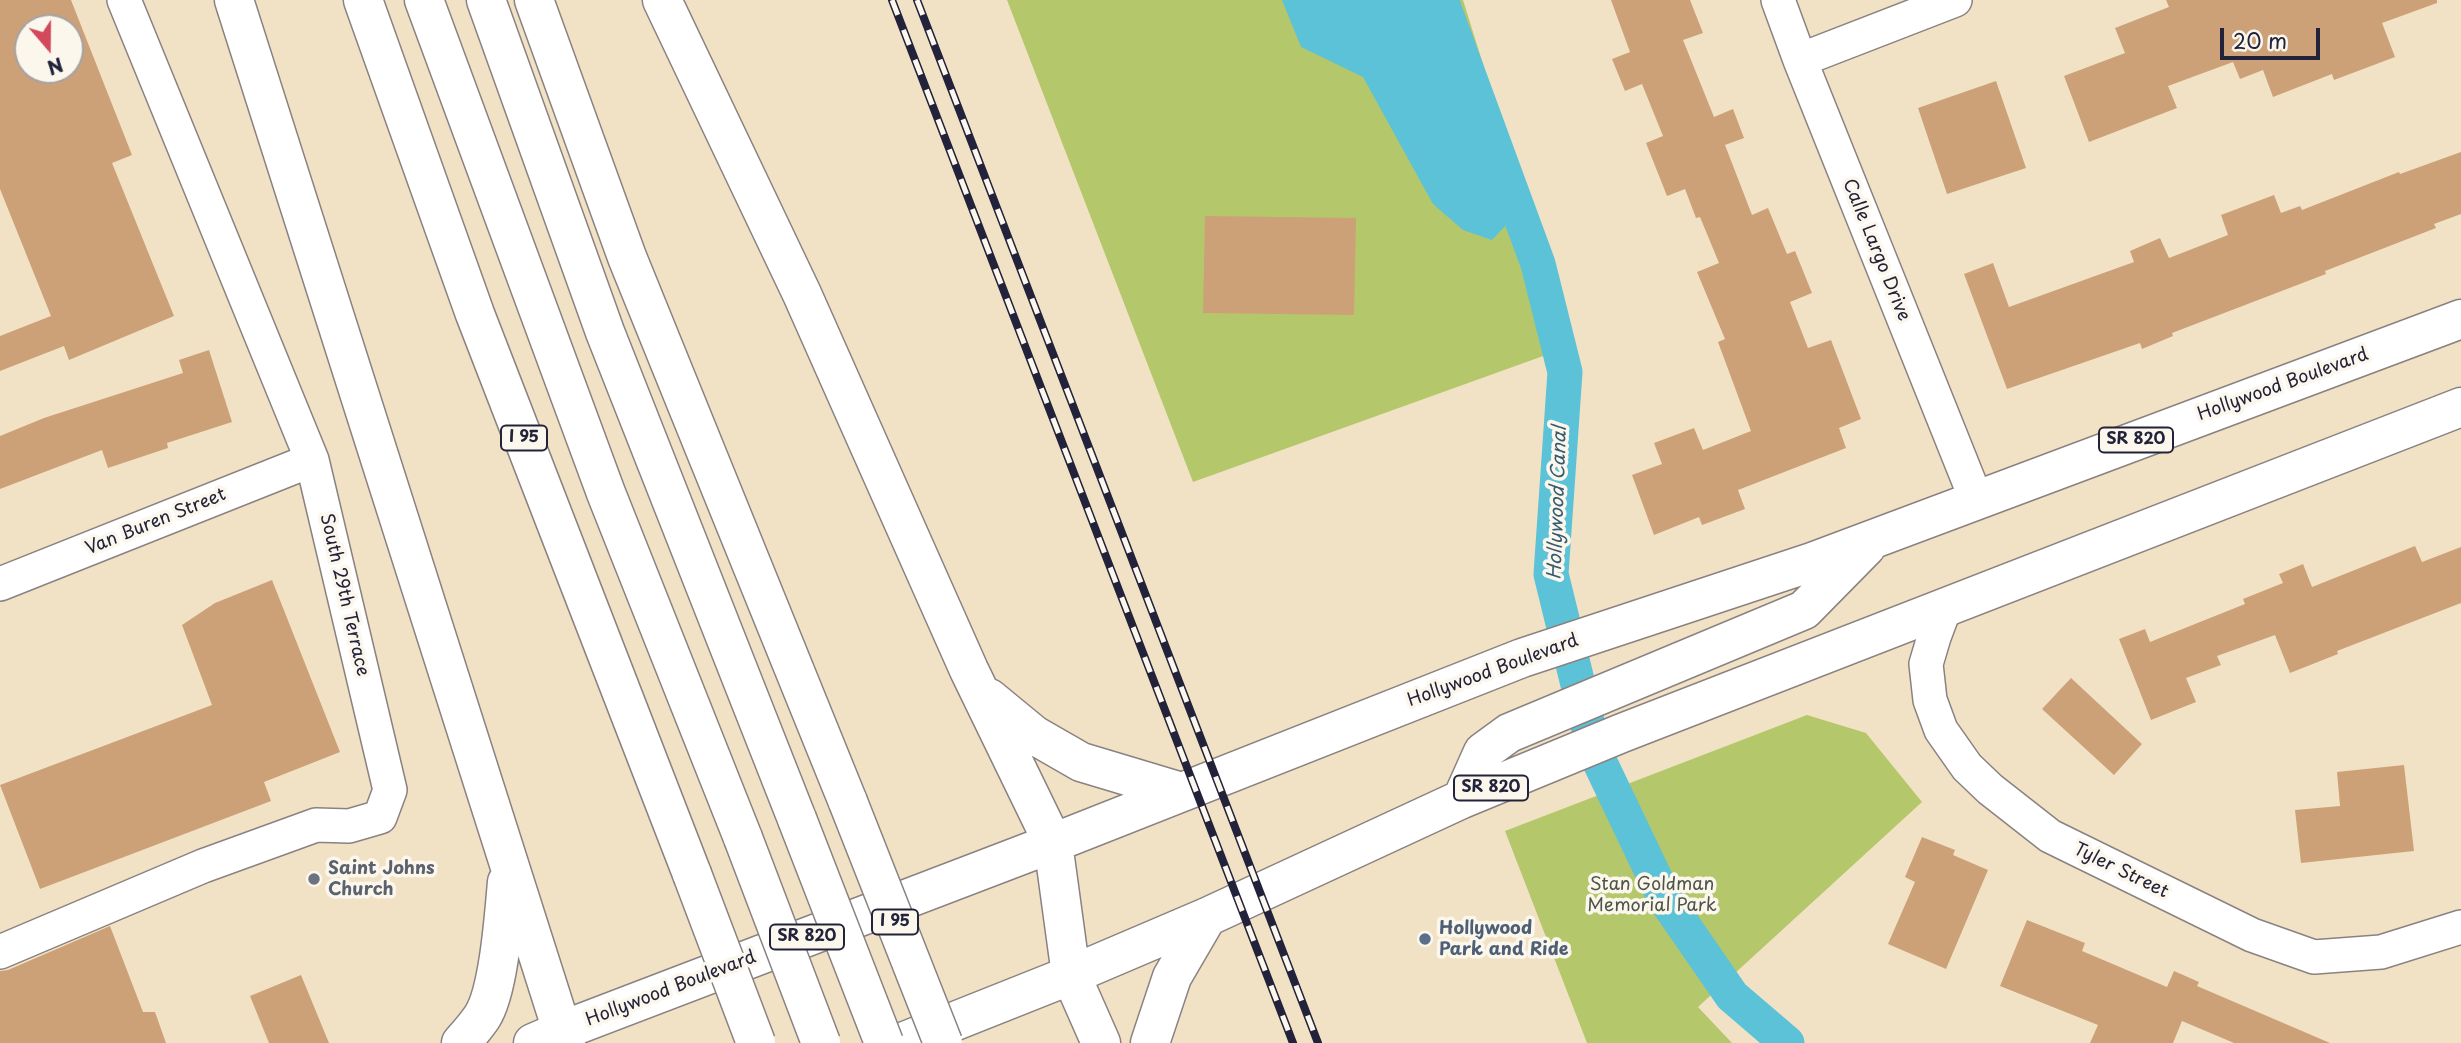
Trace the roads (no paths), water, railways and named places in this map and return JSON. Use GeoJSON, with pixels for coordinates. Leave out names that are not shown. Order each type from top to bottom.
{"type":"FeatureCollection","features":[{"type":"Feature","properties":{"kind":"highway"},"geometry":{"type":"LineString","coordinates":[[234,0],[509,866],[554,1039]]}},
{"type":"Feature","properties":{"kind":"highway","name":"I 95"},"geometry":{"type":"LineString","coordinates":[[363,0],[475,314],[756,1043]]}},
{"type":"Feature","properties":{"kind":"highway"},"geometry":{"type":"LineString","coordinates":[[424,0],[606,493],[821,1043]]}},
{"type":"Feature","properties":{"kind":"highway"},"geometry":{"type":"LineString","coordinates":[[486,0],[605,332],[884,1043]]}},
{"type":"Feature","properties":{"kind":"highway","name":"I 95"},"geometry":{"type":"LineString","coordinates":[[534,0],[627,257],[943,1043]]}},
{"type":"Feature","properties":{"kind":"highway"},"geometry":{"type":"LineString","coordinates":[[662,0],[802,294],[979,690],[1053,842],[1071,975],[1101,1043]]}},
{"type":"Feature","properties":{"kind":"highway","name":"Hollywood Boulevard"},"geometry":{"type":"LineString","coordinates":[[554,1039],[1522,658],[1812,562],[2461,319]]}},
{"type":"Feature","properties":{"kind":"highway","name":"SR 820"},"geometry":{"type":"LineString","coordinates":[[900,1043],[1207,917],[1462,799],[1622,733],[2461,407]]}},
{"type":"Feature","properties":{"kind":"highway"},"geometry":{"type":"LineString","coordinates":[[1462,799],[1483,752],[1509,733],[1804,610],[1875,538]]}},
{"type":"Feature","properties":{"kind":"highway"},"geometry":{"type":"LineString","coordinates":[[979,690],[1034,735],[1082,762],[1181,792]]}},
{"type":"Feature","properties":{"kind":"highway"},"geometry":{"type":"LineString","coordinates":[[461,1043],[483,1016],[491,996],[509,866]]}},
{"type":"Feature","properties":{"kind":"highway"},"geometry":{"type":"LineString","coordinates":[[1150,1043],[1172,976],[1207,917]]}},
{"type":"Feature","properties":{"kind":"street","name":"South 29th Terrace"},"geometry":{"type":"LineString","coordinates":[[0,952],[203,866],[316,825],[349,827],[380,817],[390,790],[312,460],[124,0]]}},
{"type":"Feature","properties":{"kind":"street","name":"Calle Largo Drive"},"geometry":{"type":"LineString","coordinates":[[1778,0],[1976,499]]}},
{"type":"Feature","properties":{"kind":"street"},"geometry":{"type":"LineString","coordinates":[[1800,60],[1955,0]]}},
{"type":"Feature","properties":{"kind":"street","name":"Van Buren Street"},"geometry":{"type":"LineString","coordinates":[[0,584],[312,460]]}},
{"type":"Feature","properties":{"kind":"street","name":"Tyler Street"},"geometry":{"type":"LineString","coordinates":[[1946,606],[1927,664],[1930,700],[1941,730],[1967,767],[1990,789],[2050,835],[2252,936],[2314,957],[2381,952],[2461,927]]}},
{"type":"Feature","properties":{"kind":"water"},"geometry":{"type":"Polygon","coordinates":[[[1282,0],[1445,0],[1510,221],[1492,240],[1463,230],[1433,204],[1363,77],[1301,47],[1282,0]]]}},
{"type":"Feature","properties":{"kind":"waterway","name":"Hollywood Canal"},"geometry":{"type":"LineString","coordinates":[[1441,0],[1538,264],[1565,372],[1551,574],[1594,750],[1665,899],[1732,996],[1787,1043]]}},
{"type":"Feature","properties":{"kind":"railway"},"geometry":{"type":"LineString","coordinates":[[892,0],[1293,1043]]}},
{"type":"Feature","properties":{"kind":"railway"},"geometry":{"type":"LineString","coordinates":[[917,0],[1318,1043]]}},
{"type":"Feature","properties":{"kind":"place","name":"Saint Johns Church"},"geometry":{"type":"Point","coordinates":[314,879]}},
{"type":"Feature","properties":{"kind":"place","name":"Hollywood Park and Ride"},"geometry":{"type":"Point","coordinates":[1425,939]}},
{"type":"Feature","properties":{"kind":"park label","name":"Stan Goldman Memorial Park"},"geometry":{"type":"Point","coordinates":[1652,896]}}]}
